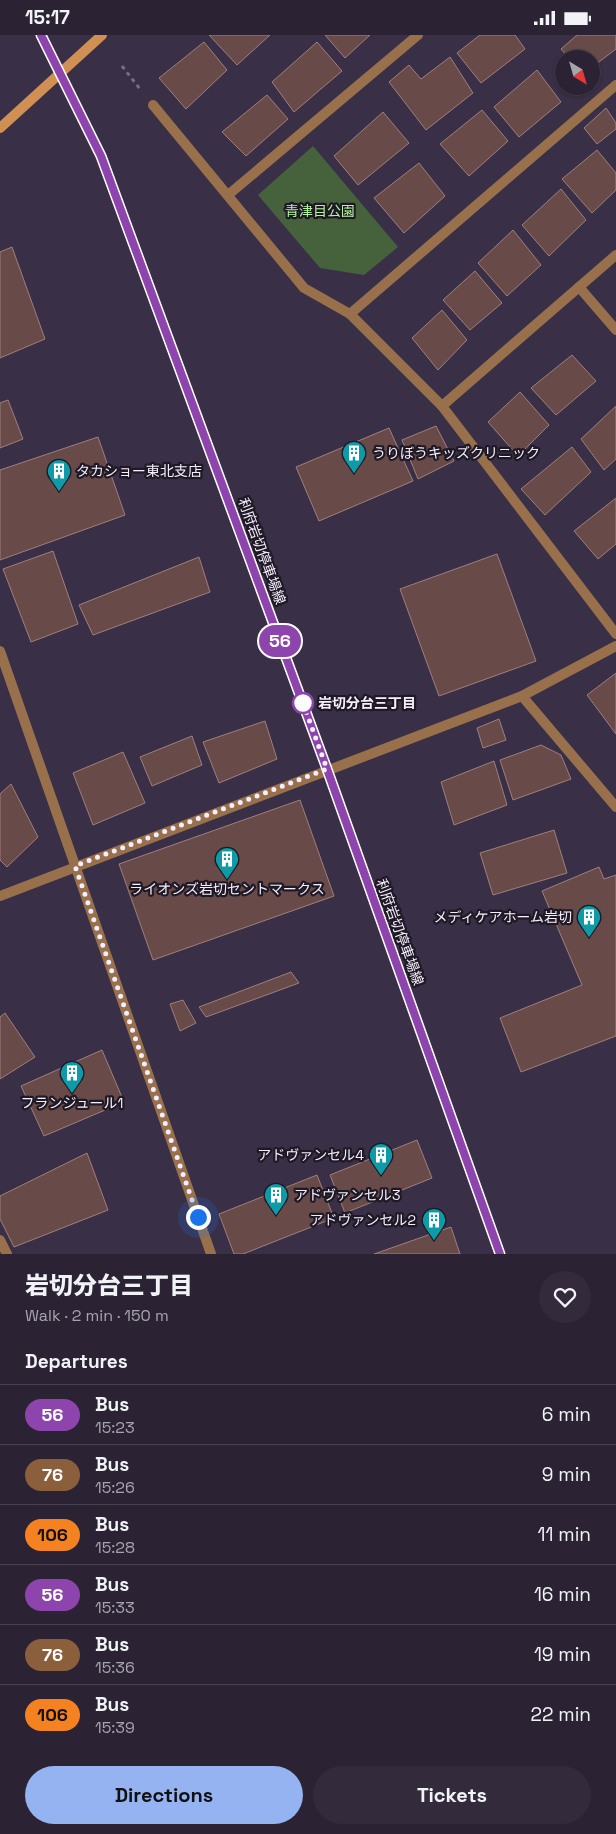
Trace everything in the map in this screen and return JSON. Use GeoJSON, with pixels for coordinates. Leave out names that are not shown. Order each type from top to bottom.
{"type":"FeatureCollection","features":[{"type":"Feature","properties":{"kind":"main road","name":"利府岩切停車場線"},"geometry":{"type":"LineString","coordinates":[[41,35],[101,156],[327,769],[500,1254]]}},
{"type":"Feature","properties":{"kind":"main road"},"geometry":{"type":"LineString","coordinates":[[0,128],[102,35]]}},
{"type":"Feature","properties":{"kind":"street"},"geometry":{"type":"LineString","coordinates":[[228,195],[418,35]]}},
{"type":"Feature","properties":{"kind":"street"},"geometry":{"type":"LineString","coordinates":[[350,315],[616,85]]}},
{"type":"Feature","properties":{"kind":"street"},"geometry":{"type":"LineString","coordinates":[[154,105],[304,288],[350,315],[442,406],[616,635]]}},
{"type":"Feature","properties":{"kind":"street"},"geometry":{"type":"LineString","coordinates":[[442,406],[616,255]]}},
{"type":"Feature","properties":{"kind":"street"},"geometry":{"type":"LineString","coordinates":[[579,287],[616,330]]}},
{"type":"Feature","properties":{"kind":"street"},"geometry":{"type":"LineString","coordinates":[[0,896],[327,769],[522,696],[616,646]]}},
{"type":"Feature","properties":{"kind":"street"},"geometry":{"type":"LineString","coordinates":[[1,658],[211,1254]]}},
{"type":"Feature","properties":{"kind":"street"},"geometry":{"type":"LineString","coordinates":[[522,696],[616,807]]}},
{"type":"Feature","properties":{"kind":"street"},"geometry":{"type":"LineString","coordinates":[[0,1240],[7,1254]]}},
{"type":"Feature","properties":{"kind":"path"},"geometry":{"type":"LineString","coordinates":[[122,66],[154,105]]}},
{"type":"Feature","properties":{"kind":"green space","name":"青津目公園"},"geometry":{"type":"Polygon","coordinates":[[[313,146],[398,247],[364,275],[320,268],[258,195],[313,146]]]}},
{"type":"Feature","properties":{"kind":"building"},"geometry":{"type":"Polygon","coordinates":[[[209,35],[270,35],[237,65],[209,35]]]}},
{"type":"Feature","properties":{"kind":"building"},"geometry":{"type":"Polygon","coordinates":[[[325,35],[370,35],[345,58],[325,35]]]}},
{"type":"Feature","properties":{"kind":"building"},"geometry":{"type":"Polygon","coordinates":[[[480,35],[515,35],[525,49],[481,83],[457,53],[480,35]]]}},
{"type":"Feature","properties":{"kind":"building"},"geometry":{"type":"Polygon","coordinates":[[[577,35],[616,35],[616,49],[600,61],[600,50],[561,49],[577,35]]]}},
{"type":"Feature","properties":{"kind":"building"},"geometry":{"type":"Polygon","coordinates":[[[204,42],[227,70],[186,109],[159,78],[204,42]]]}},
{"type":"Feature","properties":{"kind":"building"},"geometry":{"type":"Polygon","coordinates":[[[317,42],[342,71],[294,112],[272,82],[317,42]]]}},
{"type":"Feature","properties":{"kind":"building"},"geometry":{"type":"Polygon","coordinates":[[[450,57],[473,93],[426,130],[389,82],[409,65],[421,79],[450,57]]]}},
{"type":"Feature","properties":{"kind":"building"},"geometry":{"type":"Polygon","coordinates":[[[537,70],[561,102],[519,137],[494,107],[537,70]]]}},
{"type":"Feature","properties":{"kind":"building"},"geometry":{"type":"Polygon","coordinates":[[[267,95],[288,119],[246,156],[222,132],[267,95]]]}},
{"type":"Feature","properties":{"kind":"building"},"geometry":{"type":"Polygon","coordinates":[[[606,108],[616,123],[616,129],[597,144],[584,128],[606,108]]]}},
{"type":"Feature","properties":{"kind":"building"},"geometry":{"type":"Polygon","coordinates":[[[482,110],[508,141],[469,176],[440,144],[482,110]]]}},
{"type":"Feature","properties":{"kind":"building"},"geometry":{"type":"Polygon","coordinates":[[[383,112],[409,143],[358,185],[334,156],[383,112]]]}},
{"type":"Feature","properties":{"kind":"building"},"geometry":{"type":"Polygon","coordinates":[[[597,150],[616,173],[616,190],[592,213],[562,179],[597,150]]]}},
{"type":"Feature","properties":{"kind":"building"},"geometry":{"type":"Polygon","coordinates":[[[419,163],[445,196],[404,233],[374,198],[419,163]]]}},
{"type":"Feature","properties":{"kind":"building"},"geometry":{"type":"Polygon","coordinates":[[[561,189],[586,220],[549,256],[522,225],[561,189]]]}},
{"type":"Feature","properties":{"kind":"building"},"geometry":{"type":"Polygon","coordinates":[[[513,230],[541,265],[507,296],[478,263],[513,230]]]}},
{"type":"Feature","properties":{"kind":"building"},"geometry":{"type":"Polygon","coordinates":[[[12,247],[45,339],[0,358],[0,252],[12,247]]]}},
{"type":"Feature","properties":{"kind":"building"},"geometry":{"type":"Polygon","coordinates":[[[475,271],[502,303],[470,330],[443,300],[475,271]]]}},
{"type":"Feature","properties":{"kind":"building"},"geometry":{"type":"Polygon","coordinates":[[[442,310],[467,340],[438,370],[412,338],[442,310]]]}},
{"type":"Feature","properties":{"kind":"building"},"geometry":{"type":"Polygon","coordinates":[[[572,355],[596,381],[556,415],[531,388],[572,355]]]}},
{"type":"Feature","properties":{"kind":"building"},"geometry":{"type":"Polygon","coordinates":[[[520,392],[549,425],[518,456],[488,422],[520,392]]]}},
{"type":"Feature","properties":{"kind":"building"},"geometry":{"type":"Polygon","coordinates":[[[8,400],[23,439],[0,448],[0,403],[8,400]]]}},
{"type":"Feature","properties":{"kind":"building"},"geometry":{"type":"Polygon","coordinates":[[[616,406],[616,459],[604,470],[581,439],[616,406]]]}},
{"type":"Feature","properties":{"kind":"building"},"geometry":{"type":"Polygon","coordinates":[[[436,426],[454,461],[418,479],[402,440],[436,426]]]}},
{"type":"Feature","properties":{"kind":"building","name":"うりぼうキッズクリニック"},"geometry":{"type":"Polygon","coordinates":[[[389,428],[413,481],[319,521],[296,467],[389,428]]]}},
{"type":"Feature","properties":{"kind":"building","name":"タカショー東北支店"},"geometry":{"type":"Polygon","coordinates":[[[98,437],[125,515],[0,560],[0,470],[98,437]]]}},
{"type":"Feature","properties":{"kind":"building"},"geometry":{"type":"Polygon","coordinates":[[[572,447],[591,472],[545,515],[521,489],[572,447]]]}},
{"type":"Feature","properties":{"kind":"building"},"geometry":{"type":"Polygon","coordinates":[[[616,498],[616,544],[598,559],[574,531],[616,498]]]}},
{"type":"Feature","properties":{"kind":"building"},"geometry":{"type":"Polygon","coordinates":[[[53,551],[78,624],[31,642],[3,569],[53,551]]]}},
{"type":"Feature","properties":{"kind":"building"},"geometry":{"type":"Polygon","coordinates":[[[497,554],[536,661],[439,696],[400,589],[497,554]]]}},
{"type":"Feature","properties":{"kind":"building"},"geometry":{"type":"Polygon","coordinates":[[[199,557],[210,592],[93,635],[79,605],[199,557]]]}},
{"type":"Feature","properties":{"kind":"building"},"geometry":{"type":"Polygon","coordinates":[[[616,673],[616,734],[587,695],[616,673]]]}},
{"type":"Feature","properties":{"kind":"building"},"geometry":{"type":"Polygon","coordinates":[[[499,719],[506,740],[483,748],[477,728],[499,719]]]}},
{"type":"Feature","properties":{"kind":"building"},"geometry":{"type":"Polygon","coordinates":[[[265,721],[277,759],[219,783],[203,742],[265,721]]]}},
{"type":"Feature","properties":{"kind":"building"},"geometry":{"type":"Polygon","coordinates":[[[192,736],[202,765],[152,786],[140,757],[192,736]]]}},
{"type":"Feature","properties":{"kind":"building"},"geometry":{"type":"Polygon","coordinates":[[[541,745],[561,755],[571,779],[513,800],[500,760],[541,745]]]}},
{"type":"Feature","properties":{"kind":"building"},"geometry":{"type":"Polygon","coordinates":[[[123,752],[145,803],[93,825],[73,773],[123,752]]]}},
{"type":"Feature","properties":{"kind":"building"},"geometry":{"type":"Polygon","coordinates":[[[494,761],[507,805],[454,825],[441,782],[494,761]]]}},
{"type":"Feature","properties":{"kind":"building"},"geometry":{"type":"Polygon","coordinates":[[[11,784],[38,837],[7,867],[0,860],[0,794],[11,784]]]}},
{"type":"Feature","properties":{"kind":"building","name":"ライオンズ岩切セントマークス"},"geometry":{"type":"Polygon","coordinates":[[[300,800],[334,896],[153,960],[119,864],[300,800]]]}},
{"type":"Feature","properties":{"kind":"building"},"geometry":{"type":"Polygon","coordinates":[[[554,830],[567,873],[493,895],[480,853],[554,830]]]}},
{"type":"Feature","properties":{"kind":"building","name":"メディケアホーム岩切"},"geometry":{"type":"Polygon","coordinates":[[[599,867],[604,879],[616,875],[616,1036],[521,1072],[500,1018],[582,985],[542,891],[599,867]]]}},
{"type":"Feature","properties":{"kind":"building"},"geometry":{"type":"Polygon","coordinates":[[[291,972],[299,983],[206,1017],[199,1007],[291,972]]]}},
{"type":"Feature","properties":{"kind":"building"},"geometry":{"type":"Polygon","coordinates":[[[183,1000],[196,1023],[180,1031],[170,1004],[183,1000]]]}},
{"type":"Feature","properties":{"kind":"building"},"geometry":{"type":"Polygon","coordinates":[[[5,1013],[35,1057],[0,1079],[0,1017],[5,1013]]]}},
{"type":"Feature","properties":{"kind":"building","name":"フランジュール1"},"geometry":{"type":"Polygon","coordinates":[[[102,1050],[124,1102],[44,1136],[21,1086],[102,1050]]]}},
{"type":"Feature","properties":{"kind":"building","name":"アドヴァンセル4"},"geometry":{"type":"Polygon","coordinates":[[[417,1140],[432,1178],[345,1213],[330,1175],[417,1140]]]}},
{"type":"Feature","properties":{"kind":"building"},"geometry":{"type":"Polygon","coordinates":[[[87,1153],[108,1210],[14,1247],[0,1219],[0,1196],[87,1153]]]}},
{"type":"Feature","properties":{"kind":"building","name":"アドヴァンセル3"},"geometry":{"type":"Polygon","coordinates":[[[317,1175],[334,1218],[243,1254],[234,1254],[219,1214],[317,1175]]]}},
{"type":"Feature","properties":{"kind":"building","name":"アドヴァンセル2"},"geometry":{"type":"Polygon","coordinates":[[[451,1227],[460,1254],[374,1254],[451,1227]]]}},
{"type":"Feature","properties":{"kind":"bus line","name":"56"},"geometry":{"type":"LineString","coordinates":[[41,35],[101,156],[327,769],[500,1254]]}},
{"type":"Feature","properties":{"kind":"place","name":"うりぼうキッズクリニック"},"geometry":{"type":"Point","coordinates":[354,474]}},
{"type":"Feature","properties":{"kind":"place","name":"タカショー東北支店"},"geometry":{"type":"Point","coordinates":[59,492]}},
{"type":"Feature","properties":{"kind":"place","name":"岩切分台三丁目"},"geometry":{"type":"Point","coordinates":[303,703]}},
{"type":"Feature","properties":{"kind":"place","name":"ライオンズ岩切セントマークス"},"geometry":{"type":"Point","coordinates":[227,880]}},
{"type":"Feature","properties":{"kind":"place","name":"メディケアホーム岩切"},"geometry":{"type":"Point","coordinates":[589,938]}},
{"type":"Feature","properties":{"kind":"place","name":"フランジュール1"},"geometry":{"type":"Point","coordinates":[72,1094]}},
{"type":"Feature","properties":{"kind":"place","name":"アドヴァンセル4"},"geometry":{"type":"Point","coordinates":[381,1176]}},
{"type":"Feature","properties":{"kind":"place","name":"アドヴァンセル3"},"geometry":{"type":"Point","coordinates":[276,1216]}},
{"type":"Feature","properties":{"kind":"place","name":"アドヴァンセル2"},"geometry":{"type":"Point","coordinates":[434,1241]}},
{"type":"Feature","properties":{"kind":"route"},"geometry":{"type":"LineString","coordinates":[[198,1217],[75,866],[327,769],[300,695],[303,703]]}}]}
